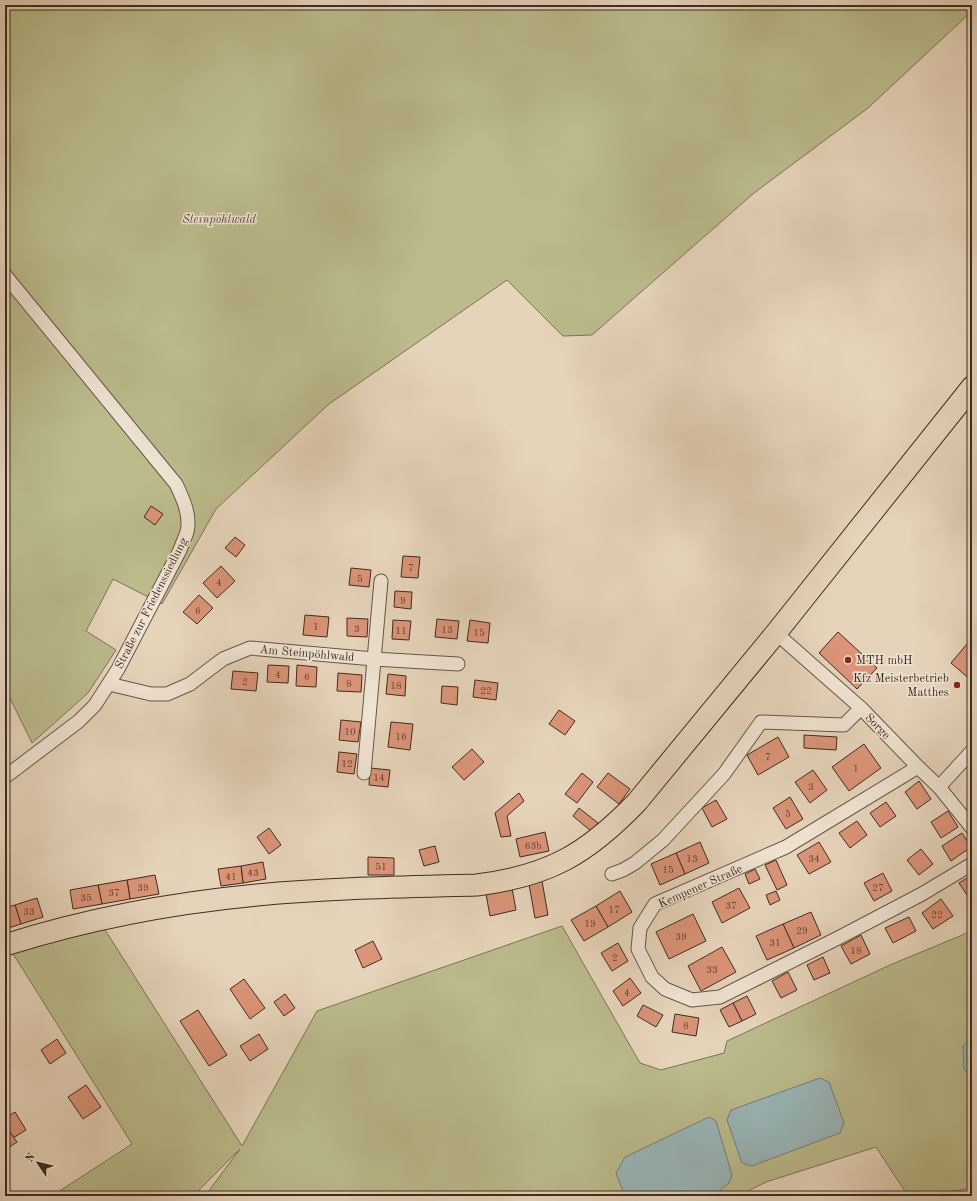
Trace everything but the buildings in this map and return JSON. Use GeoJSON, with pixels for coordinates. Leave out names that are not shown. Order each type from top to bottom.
{"type":"FeatureCollection","features":[{"type":"Feature","properties":{"kind":"main road"},"geometry":{"type":"LineString","coordinates":[[5,945],[31,936],[109,917],[210,900],[305,891],[500,882],[525,876],[559,864],[598,840],[637,802],[776,633],[972,387]]}},
{"type":"Feature","properties":{"kind":"street","name":"Straße zur Friedenssiedlung"},"geometry":{"type":"LineString","coordinates":[[5,275],[176,484],[185,504],[188,521],[187,532],[180,550],[138,633],[109,684],[95,704],[79,721],[5,777]]}},
{"type":"Feature","properties":{"kind":"street"},"geometry":{"type":"LineString","coordinates":[[364,773],[381,581]]}},
{"type":"Feature","properties":{"kind":"street","name":"Sorge"},"geometry":{"type":"LineString","coordinates":[[776,633],[861,708],[939,787],[972,828]]}},
{"type":"Feature","properties":{"kind":"street","name":"Am Steinpöhlwald"},"geometry":{"type":"LineString","coordinates":[[109,684],[151,694],[167,694],[190,684],[223,659],[250,648],[374,659],[458,664]]}},
{"type":"Feature","properties":{"kind":"street"},"geometry":{"type":"LineString","coordinates":[[612,874],[624,870],[636,863],[663,840],[724,774],[761,722],[844,726],[861,708]]}},
{"type":"Feature","properties":{"kind":"street"},"geometry":{"type":"LineString","coordinates":[[939,787],[972,751]]}},
{"type":"Feature","properties":{"kind":"street","name":"Kempener Straße"},"geometry":{"type":"LineString","coordinates":[[918,767],[786,848],[655,904],[640,928],[638,949],[652,977],[665,990],[692,1000],[720,997],[922,894],[972,864]]}},
{"type":"Feature","properties":{"kind":"green space","name":"Steinpöhlwald"},"geometry":{"type":"Polygon","coordinates":[[[5,5],[972,5],[972,11],[868,108],[754,193],[592,335],[563,336],[507,280],[329,404],[216,509],[162,604],[113,579],[86,631],[116,650],[88,693],[32,743],[5,688],[5,5]]]}},
{"type":"Feature","properties":{"kind":"green space"},"geometry":{"type":"Polygon","coordinates":[[[102,925],[242,1146],[317,1011],[562,926],[640,1063],[661,1070],[724,1053],[727,1041],[890,965],[972,931],[972,1188],[923,1196],[908,1196],[876,1147],[766,1182],[738,1196],[519,1196],[508,1191],[481,1196],[205,1196],[240,1149],[193,1196],[52,1196],[132,1144],[12,952],[102,925]]]}},
{"type":"Feature","properties":{"kind":"water"},"geometry":{"type":"Polygon","coordinates":[[[972,1036],[972,1076],[964,1070],[963,1046],[972,1036]]]}},
{"type":"Feature","properties":{"kind":"water"},"geometry":{"type":"Polygon","coordinates":[[[820,1078],[829,1082],[844,1123],[840,1133],[752,1166],[742,1163],[727,1120],[731,1110],[820,1078]]]}},
{"type":"Feature","properties":{"kind":"water"},"geometry":{"type":"Polygon","coordinates":[[[709,1117],[716,1121],[732,1175],[729,1183],[713,1196],[625,1196],[616,1173],[625,1157],[709,1117]]]}},
{"type":"Feature","properties":{"kind":"place","name":"MTH mbH"},"geometry":{"type":"Point","coordinates":[848,660]}},
{"type":"Feature","properties":{"kind":"place","name":"Kfz Meisterbetrieb Matthes"},"geometry":{"type":"Point","coordinates":[957,685]}}]}
